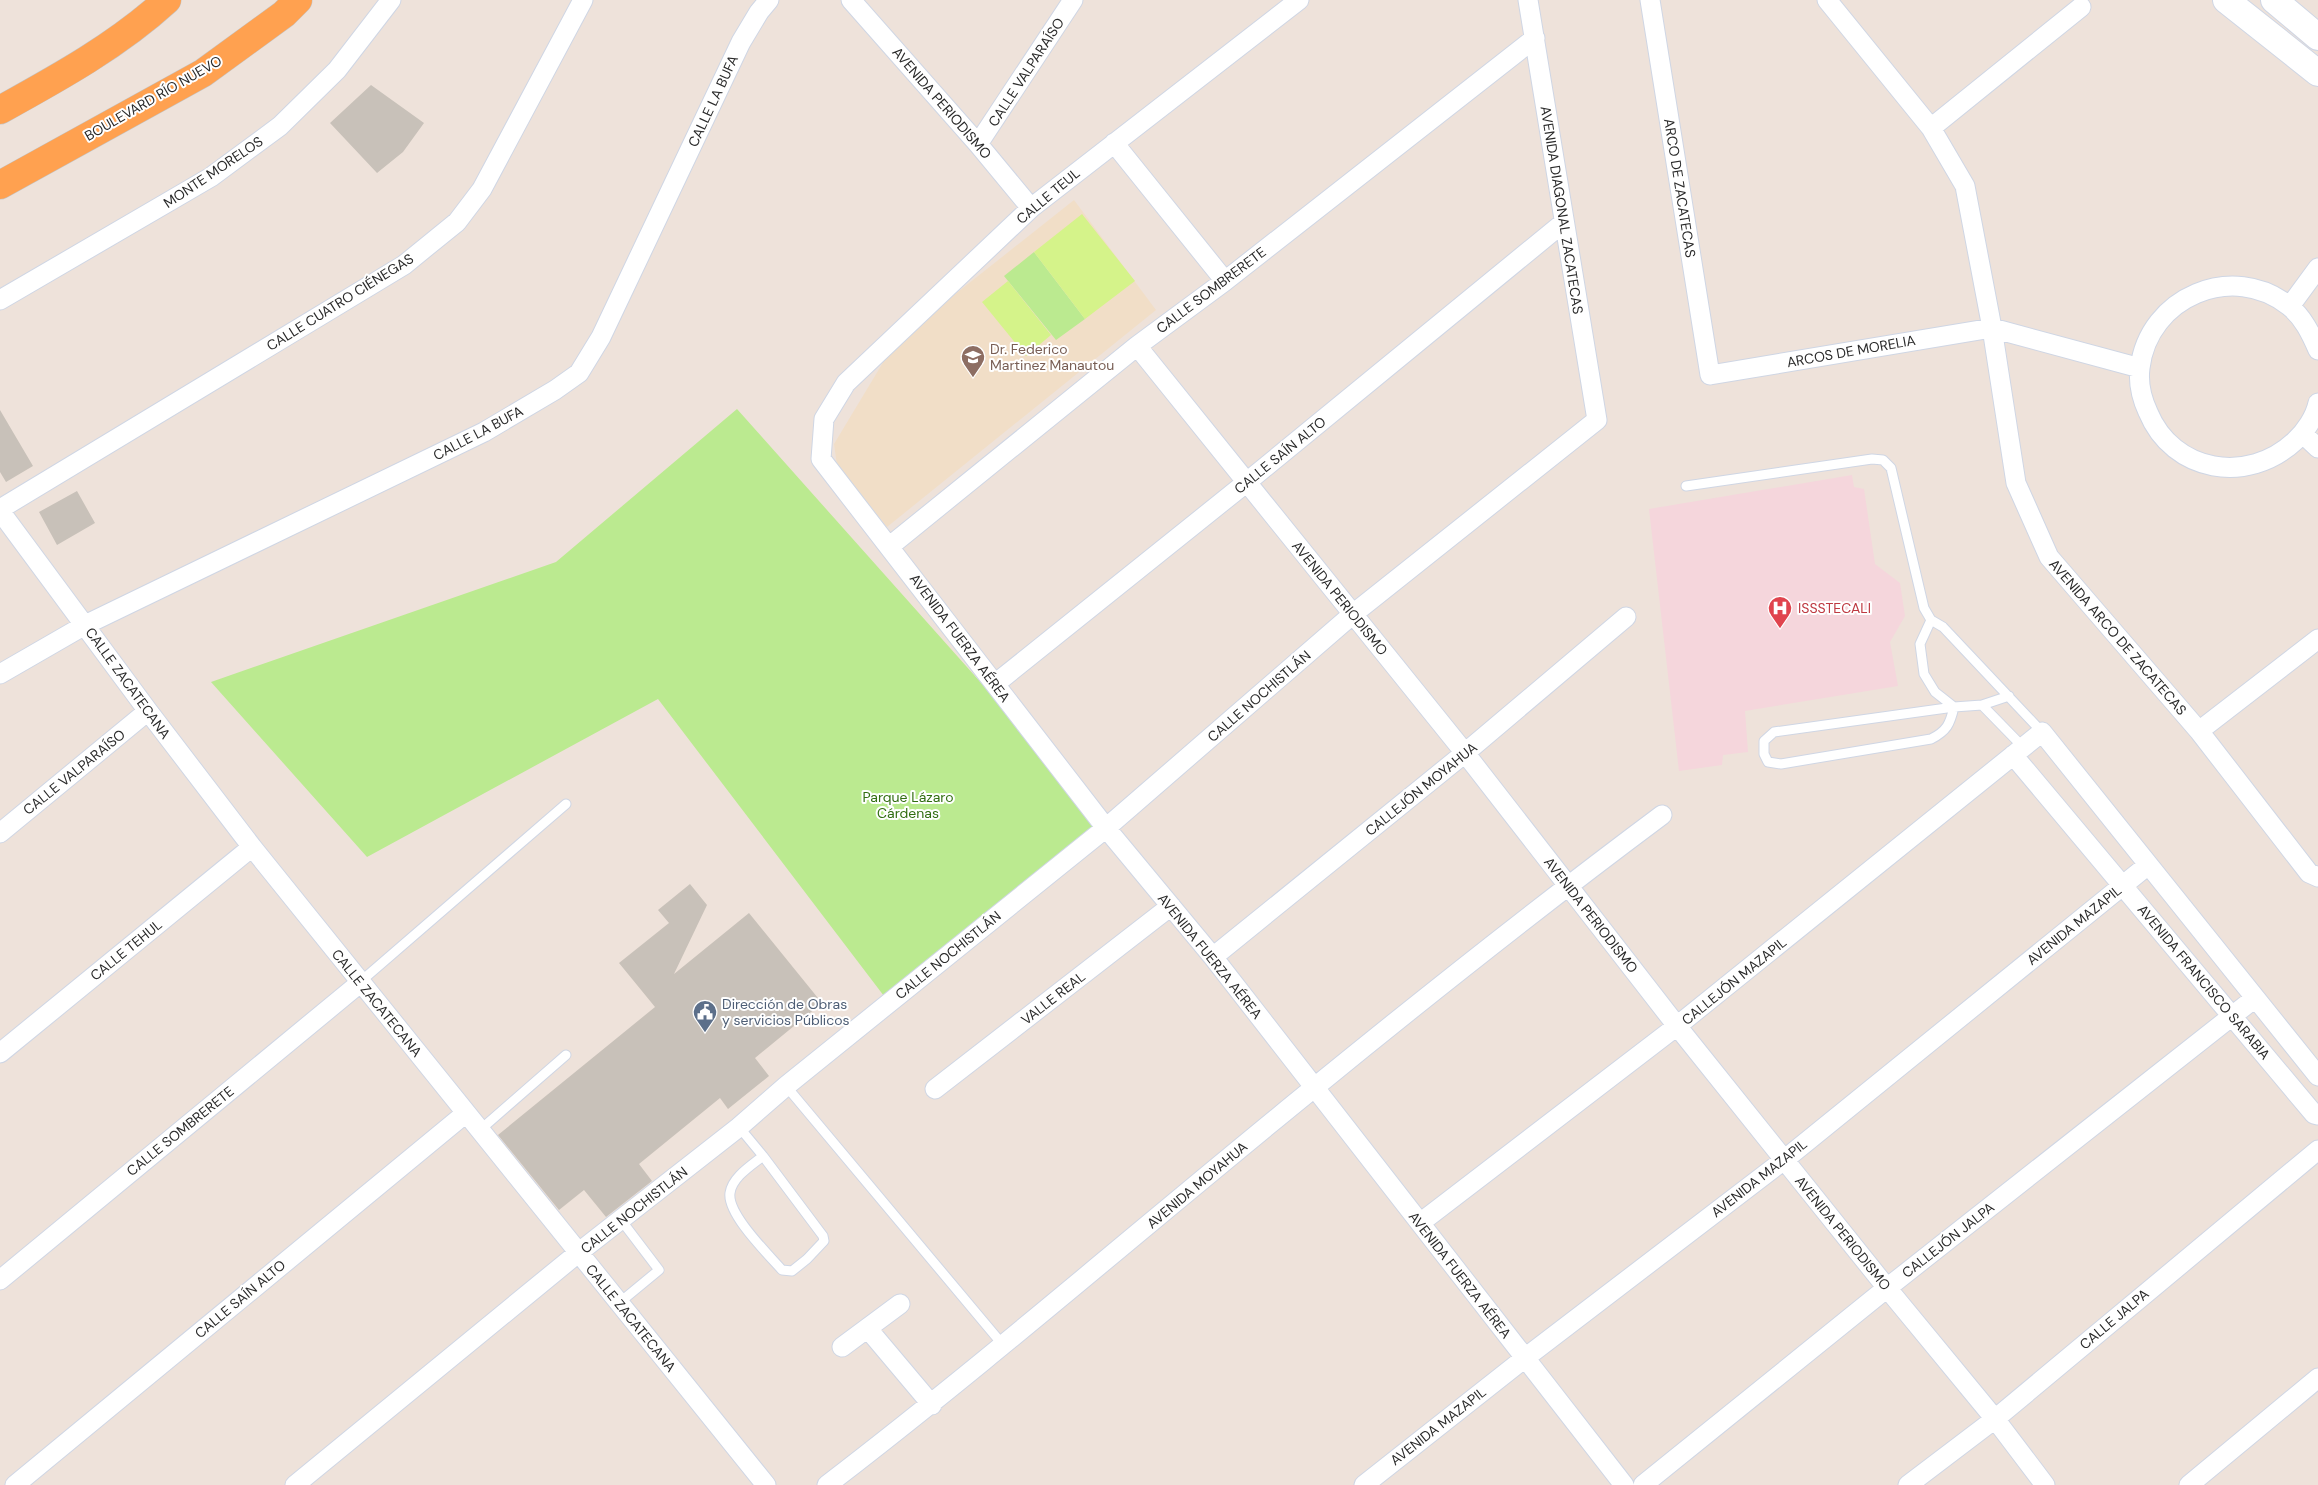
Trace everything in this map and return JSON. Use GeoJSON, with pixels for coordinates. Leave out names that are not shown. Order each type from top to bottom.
{"type":"FeatureCollection","features":[{"type":"Feature","properties":{"kind":"highway"},"geometry":{"type":"LineString","coordinates":[[0,110],[58,77],[145,20],[168,0]]}},
{"type":"Feature","properties":{"kind":"highway","name":"BOULEVARD RÍO NUEVO"},"geometry":{"type":"LineString","coordinates":[[0,185],[203,73],[284,14],[298,0]]}},
{"type":"Feature","properties":{"kind":"main road"},"geometry":{"type":"LineString","coordinates":[[2226,0],[2318,73]]}},
{"type":"Feature","properties":{"kind":"main road"},"geometry":{"type":"LineString","coordinates":[[2274,0],[2318,37]]}},
{"type":"Feature","properties":{"kind":"street","name":"MONTE MORELOS"},"geometry":{"type":"LineString","coordinates":[[0,300],[211,177],[280,126],[337,70],[390,0]]}},
{"type":"Feature","properties":{"kind":"street","name":"CALLE CUATRO CIÉNEGAS"},"geometry":{"type":"LineString","coordinates":[[0,510],[404,265],[458,222],[482,189],[583,0]]}},
{"type":"Feature","properties":{"kind":"street","name":"CALLE LA BUFA"},"geometry":{"type":"LineString","coordinates":[[0,674],[85,624],[484,432],[556,390],[579,373],[601,337],[741,42],[759,12],[769,0]]}},
{"type":"Feature","properties":{"kind":"street","name":"AVENIDA PERIODISMO"},"geometry":{"type":"LineString","coordinates":[[851,0],[1032,208]]}},
{"type":"Feature","properties":{"kind":"street","name":"CALLE VALPARAÍSO"},"geometry":{"type":"LineString","coordinates":[[978,144],[1073,0]]}},
{"type":"Feature","properties":{"kind":"street","name":"CALLE TEUL"},"geometry":{"type":"LineString","coordinates":[[824,418],[846,383],[1032,208],[1298,0]]}},
{"type":"Feature","properties":{"kind":"street","name":"AVENIDA DIAGONAL ZACATECAS"},"geometry":{"type":"LineString","coordinates":[[1528,0],[1563,223],[1597,420]]}},
{"type":"Feature","properties":{"kind":"street","name":"ARCO DE ZACATECAS"},"geometry":{"type":"LineString","coordinates":[[1650,0],[1710,375]]}},
{"type":"Feature","properties":{"kind":"street"},"geometry":{"type":"LineString","coordinates":[[1827,0],[1932,128],[1964,186],[1992,328],[2140,368]]}},
{"type":"Feature","properties":{"kind":"street"},"geometry":{"type":"LineString","coordinates":[[1932,128],[2081,7]]}},
{"type":"Feature","properties":{"kind":"street","name":"CALLE SOMBRERETE"},"geometry":{"type":"LineString","coordinates":[[890,546],[1138,346],[1225,281],[1535,38]]}},
{"type":"Feature","properties":{"kind":"street"},"geometry":{"type":"LineString","coordinates":[[1114,143],[1225,281]]}},
{"type":"Feature","properties":{"kind":"street","name":"CALLE SAÍN ALTO"},"geometry":{"type":"LineString","coordinates":[[995,684],[1247,482],[1563,223]]}},
{"type":"Feature","properties":{"kind":"street"},"geometry":{"type":"LineString","coordinates":[[2290,306],[2318,268]]}},
{"type":"Feature","properties":{"kind":"street"},"geometry":{"type":"LineString","coordinates":[[2318,350],[2308,327],[2290,306],[2266,292],[2238,285],[2210,287],[2183,298],[2162,317],[2147,341],[2140,368],[2142,398],[2153,425],[2172,447],[2197,462],[2226,469],[2255,466],[2282,454],[2303,434],[2318,403]]}},
{"type":"Feature","properties":{"kind":"street","name":"ARCOS DE MORELIA"},"geometry":{"type":"LineString","coordinates":[[1710,375],[1992,328]]}},
{"type":"Feature","properties":{"kind":"street","name":"AVENIDA ARCO DE ZACATECAS"},"geometry":{"type":"LineString","coordinates":[[1992,328],[2016,483],[2049,557],[2199,731],[2309,873],[2318,876]]}},
{"type":"Feature","properties":{"kind":"street","name":"AVENIDA PERIODISMO"},"geometry":{"type":"LineString","coordinates":[[1138,346],[1465,753],[1677,1026],[1784,1160],[1995,1418],[2045,1485]]}},
{"type":"Feature","properties":{"kind":"street","name":"AVENIDA FUERZA AÉREA"},"geometry":{"type":"LineString","coordinates":[[824,418],[821,459],[1106,828],[1213,957],[1624,1485]]}},
{"type":"Feature","properties":{"kind":"street","name":"CALLE NOCHISTLÁN"},"geometry":{"type":"LineString","coordinates":[[295,1485],[578,1253],[739,1128],[786,1086],[1106,828],[1353,614],[1597,420]]}},
{"type":"Feature","properties":{"kind":"street"},"geometry":{"type":"LineString","coordinates":[[2303,434],[2318,448]]}},
{"type":"Feature","properties":{"kind":"street","name":"CALLE ZACATECANA"},"geometry":{"type":"LineString","coordinates":[[0,510],[148,711],[252,847],[766,1485]]}},
{"type":"Feature","properties":{"kind":"street","name":"CALLEJÓN MOYAHUA"},"geometry":{"type":"LineString","coordinates":[[1213,957],[1465,753],[1626,617]]}},
{"type":"Feature","properties":{"kind":"street"},"geometry":{"type":"LineString","coordinates":[[2199,731],[2318,639]]}},
{"type":"Feature","properties":{"kind":"street","name":"CALLE VALPARAÍSO"},"geometry":{"type":"LineString","coordinates":[[0,833],[148,711]]}},
{"type":"Feature","properties":{"kind":"street","name":"CALLEJÓN MAZAPIL"},"geometry":{"type":"LineString","coordinates":[[1420,1223],[1677,1026],[2042,732]]}},
{"type":"Feature","properties":{"kind":"street","name":"AVENIDA FRANCISCO SARABIA"},"geometry":{"type":"LineString","coordinates":[[2042,732],[2318,1076]]}},
{"type":"Feature","properties":{"kind":"street","name":"AVENIDA FRANCISCO SARABIA"},"geometry":{"type":"LineString","coordinates":[[2018,751],[2123,886],[2314,1114],[2318,1115]]}},
{"type":"Feature","properties":{"kind":"street","name":"AVENIDA MOYAHUA"},"geometry":{"type":"LineString","coordinates":[[827,1485],[932,1405],[1314,1088],[1568,885],[1662,816]]}},
{"type":"Feature","properties":{"kind":"street","name":"CALLE TEHUL"},"geometry":{"type":"LineString","coordinates":[[0,1053],[252,847]]}},
{"type":"Feature","properties":{"kind":"street","name":"AVENIDA MAZAPIL"},"geometry":{"type":"LineString","coordinates":[[1364,1485],[1525,1358],[1784,1160],[2148,865]]}},
{"type":"Feature","properties":{"kind":"street","name":"VALLE REAL"},"geometry":{"type":"LineString","coordinates":[[935,1090],[1171,906]]}},
{"type":"Feature","properties":{"kind":"street","name":"CALLE SOMBRERETE"},"geometry":{"type":"LineString","coordinates":[[0,1280],[360,983]]}},
{"type":"Feature","properties":{"kind":"street","name":"CALLEJÓN JALPA"},"geometry":{"type":"LineString","coordinates":[[1643,1485],[1887,1288],[2255,998]]}},
{"type":"Feature","properties":{"kind":"street","name":"CALLE SAÍN ALTO"},"geometry":{"type":"LineString","coordinates":[[15,1485],[466,1113]]}},
{"type":"Feature","properties":{"kind":"street","name":"CALLE JALPA"},"geometry":{"type":"LineString","coordinates":[[1908,1485],[1995,1418],[2318,1150]]}},
{"type":"Feature","properties":{"kind":"street"},"geometry":{"type":"LineString","coordinates":[[842,1347],[900,1304]]}},
{"type":"Feature","properties":{"kind":"street"},"geometry":{"type":"LineString","coordinates":[[868,1329],[932,1405]]}},
{"type":"Feature","properties":{"kind":"street"},"geometry":{"type":"LineString","coordinates":[[2189,1485],[2318,1378]]}},
{"type":"Feature","properties":{"kind":"lane"},"geometry":{"type":"LineString","coordinates":[[1686,486],[1872,459],[1883,460],[1890,468],[1918,587],[1924,608],[1931,620],[1943,627],[2042,732]]}},
{"type":"Feature","properties":{"kind":"lane"},"geometry":{"type":"LineString","coordinates":[[1931,620],[1920,644],[1924,674],[1935,692],[1954,707]]}},
{"type":"Feature","properties":{"kind":"lane"},"geometry":{"type":"LineString","coordinates":[[1954,707],[1950,722],[1942,734],[1931,739],[1781,764],[1768,762],[1764,754],[1764,741],[1774,732],[1954,707],[1982,705],[2009,696]]}},
{"type":"Feature","properties":{"kind":"lane"},"geometry":{"type":"LineString","coordinates":[[1982,705],[2018,751]]}},
{"type":"Feature","properties":{"kind":"lane"},"geometry":{"type":"LineString","coordinates":[[360,983],[566,804]]}},
{"type":"Feature","properties":{"kind":"lane"},"geometry":{"type":"LineString","coordinates":[[480,1130],[566,1055]]}},
{"type":"Feature","properties":{"kind":"lane"},"geometry":{"type":"LineString","coordinates":[[786,1086],[1003,1345]]}},
{"type":"Feature","properties":{"kind":"lane"},"geometry":{"type":"LineString","coordinates":[[739,1128],[763,1156],[823,1236],[824,1241],[817,1250],[792,1271],[782,1270],[750,1233],[732,1206],[730,1193],[737,1179],[763,1156]]}},
{"type":"Feature","properties":{"kind":"lane"},"geometry":{"type":"LineString","coordinates":[[619,1303],[659,1270],[621,1220]]}},
{"type":"Feature","properties":{"kind":"shaded area","name":"Dr. Federico Martinez Manautou"},"geometry":{"type":"Polygon","coordinates":[[[1074,200],[1156,310],[887,527],[837,465],[834,444],[896,341],[1074,200]]]}},
{"type":"Feature","properties":{"kind":"shaded area","name":"ISSSTECALI"},"geometry":{"type":"Polygon","coordinates":[[[1852,475],[1854,487],[1864,489],[1875,564],[1900,583],[1905,616],[1890,642],[1898,686],[1745,711],[1748,752],[1723,755],[1722,765],[1679,771],[1649,509],[1852,475]]]}},
{"type":"Feature","properties":{"kind":"green space"},"geometry":{"type":"Polygon","coordinates":[[[1082,214],[1135,281],[1085,319],[1034,252],[1082,214]]]}},
{"type":"Feature","properties":{"kind":"green space"},"geometry":{"type":"Polygon","coordinates":[[[1034,252],[1085,319],[1056,340],[1004,276],[1034,252]]]}},
{"type":"Feature","properties":{"kind":"green space"},"geometry":{"type":"Polygon","coordinates":[[[1008,281],[1051,335],[1026,356],[982,302],[1008,281]]]}},
{"type":"Feature","properties":{"kind":"green space","name":"Parque Lázaro Cárdenas"},"geometry":{"type":"Polygon","coordinates":[[[737,409],[1105,822],[887,1000],[658,699],[367,857],[211,682],[556,562],[737,409]]]}},
{"type":"Feature","properties":{"kind":"building"},"geometry":{"type":"Polygon","coordinates":[[[371,85],[424,123],[403,152],[377,173],[330,123],[371,85]]]}},
{"type":"Feature","properties":{"kind":"building"},"geometry":{"type":"Polygon","coordinates":[[[0,410],[33,466],[6,482],[0,472],[0,410]]]}},
{"type":"Feature","properties":{"kind":"building"},"geometry":{"type":"Polygon","coordinates":[[[77,491],[95,523],[57,545],[39,512],[77,491]]]}},
{"type":"Feature","properties":{"kind":"building","name":"Dirección de Obras y servicios Públicos"},"geometry":{"type":"Polygon","coordinates":[[[690,884],[707,905],[674,974],[749,913],[822,1003],[755,1058],[769,1076],[728,1109],[720,1098],[639,1164],[652,1181],[606,1217],[584,1190],[559,1210],[498,1135],[655,1007],[619,963],[669,923],[658,910],[690,884]]]}},
{"type":"Feature","properties":{"kind":"place","name":"Dr. Federico Martinez Manautou"},"geometry":{"type":"Point","coordinates":[973,378]}},
{"type":"Feature","properties":{"kind":"place","name":"ISSSTECALI"},"geometry":{"type":"Point","coordinates":[1780,629]}},
{"type":"Feature","properties":{"kind":"place","name":"Dirección de Obras y servicios Públicos"},"geometry":{"type":"Point","coordinates":[705,1033]}}]}
